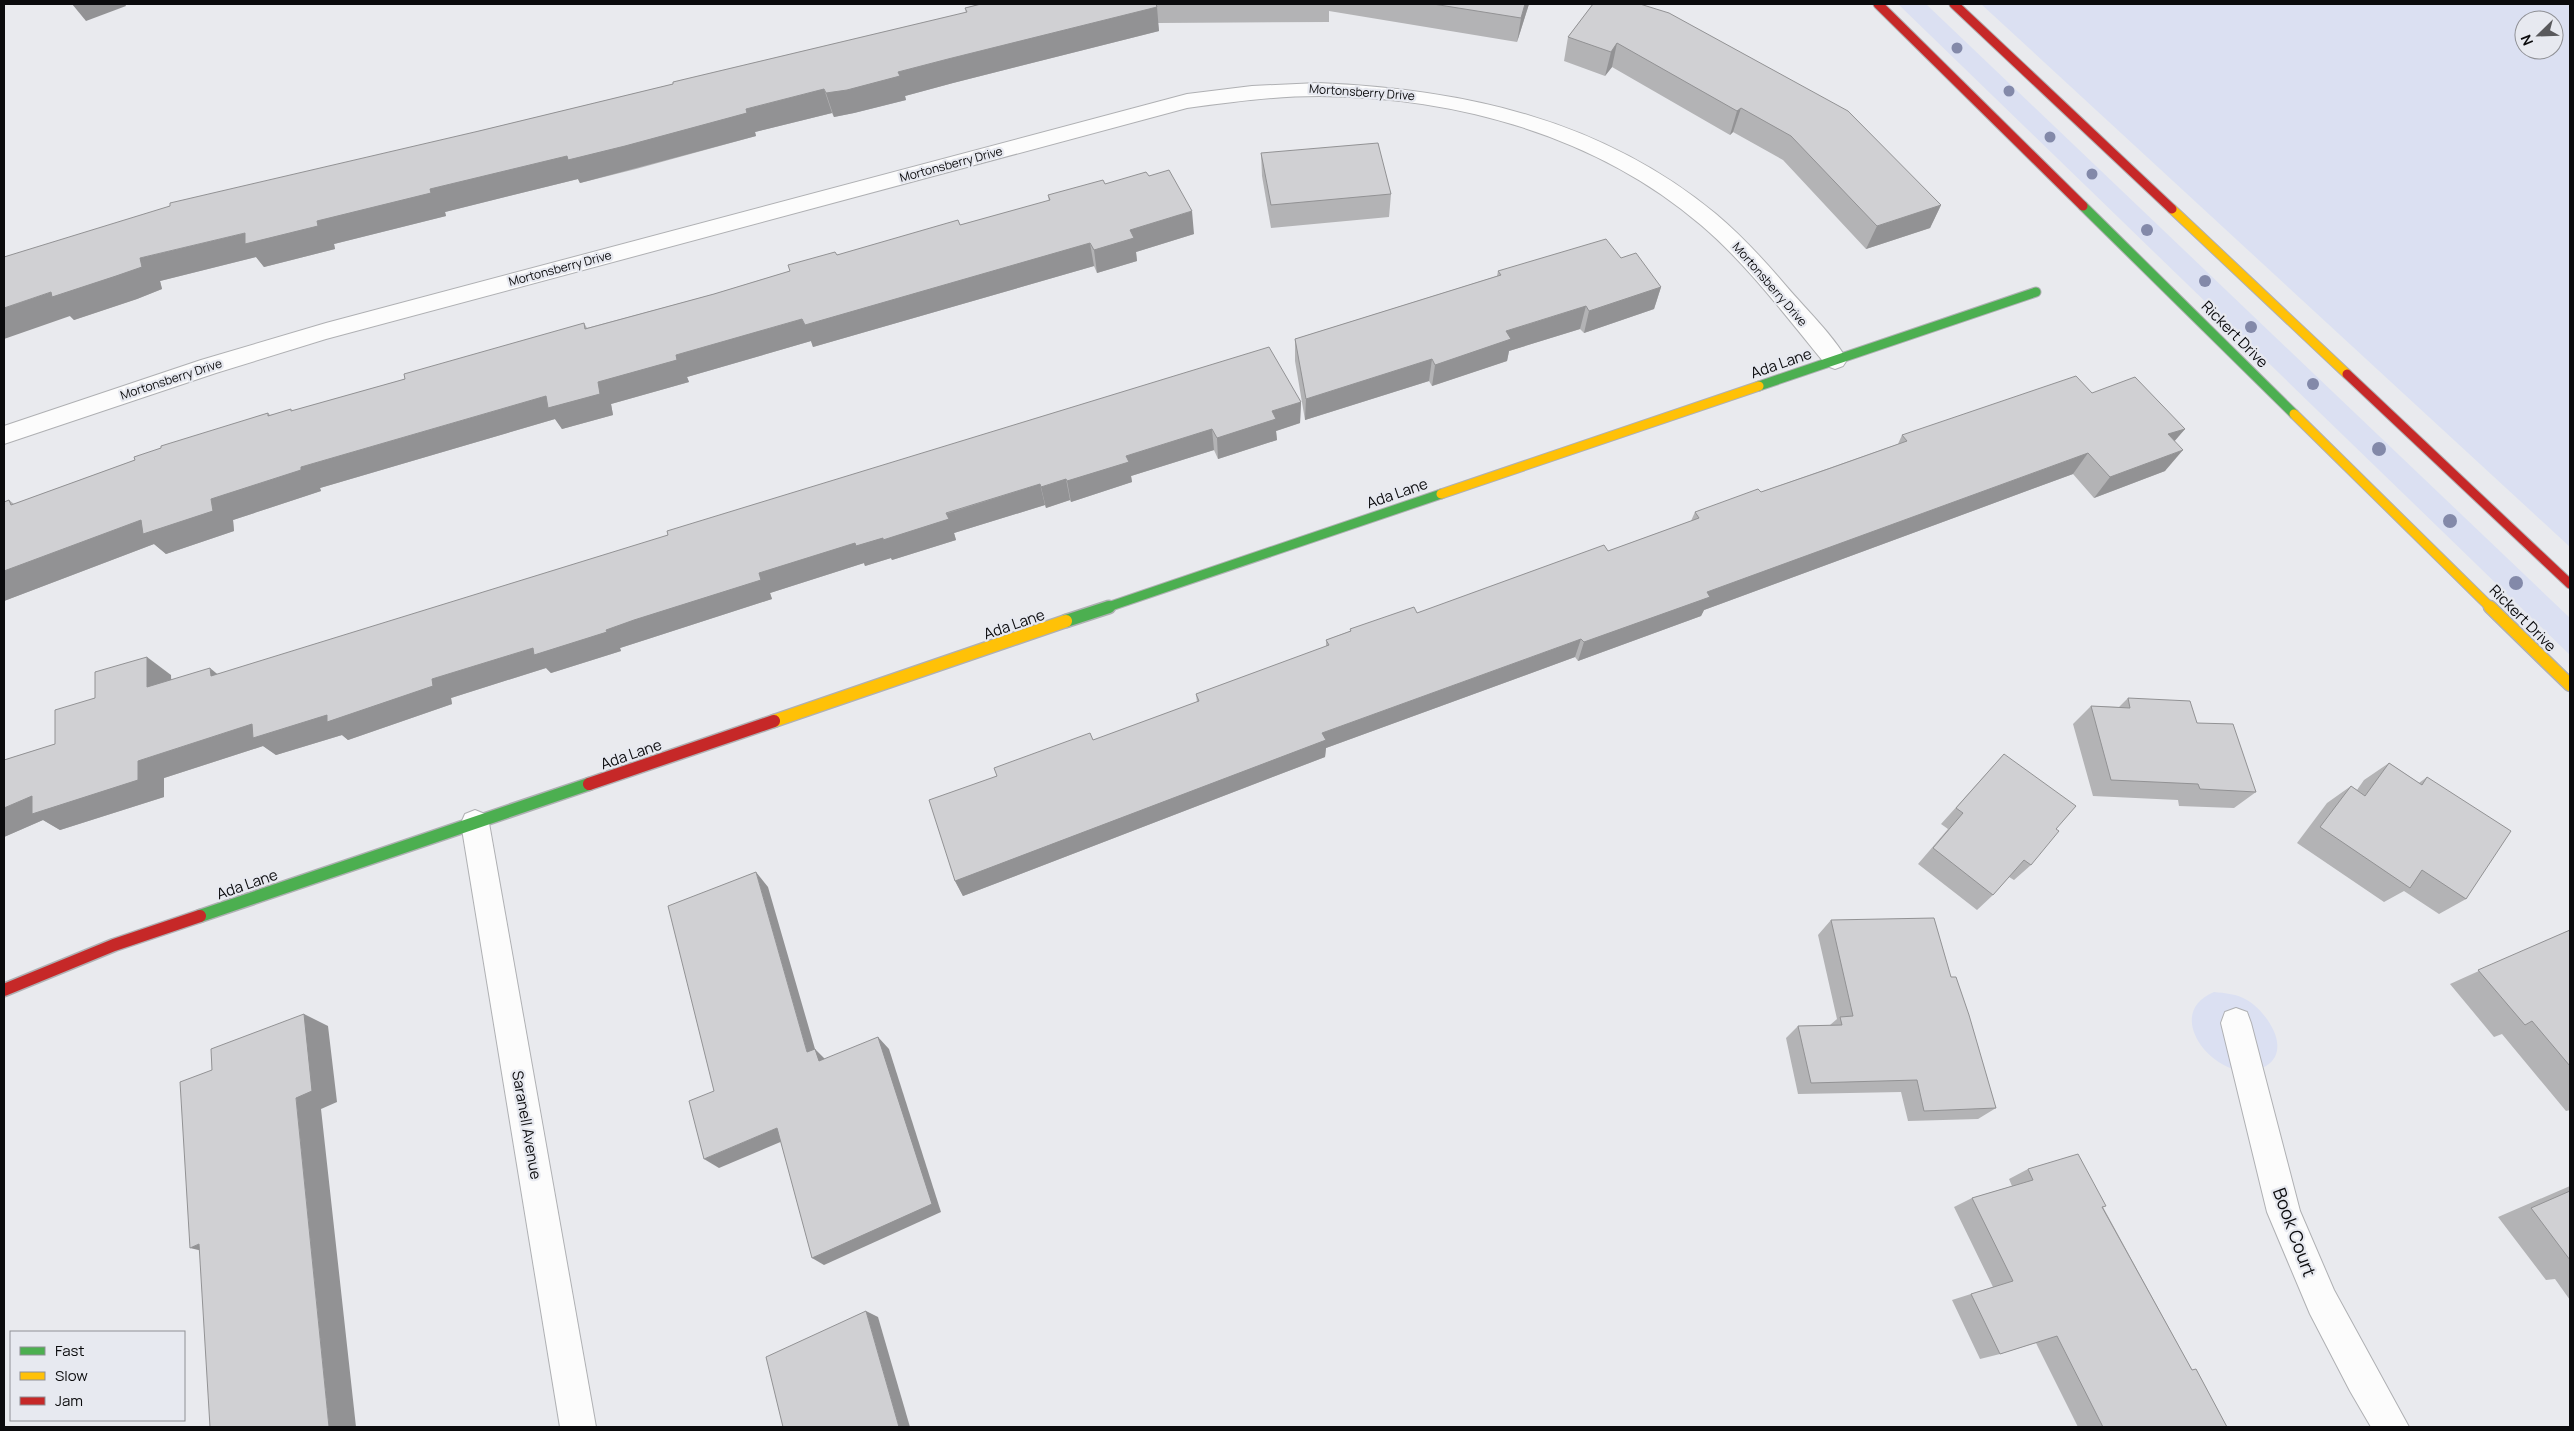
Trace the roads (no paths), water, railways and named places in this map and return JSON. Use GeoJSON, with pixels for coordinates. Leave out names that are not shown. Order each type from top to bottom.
{"type":"FeatureCollection","features":[{"type":"Feature","properties":{"kind":"street","name":"Rickert Drive"},"geometry":{"type":"LineString","coordinates":[[1878,4],[2570,685]]}},
{"type":"Feature","properties":{"kind":"street"},"geometry":{"type":"LineString","coordinates":[[1954,4],[2570,584]]}},
{"type":"Feature","properties":{"kind":"street","name":"Mortonsberry Drive"},"geometry":{"type":"LineString","coordinates":[[4,435],[209,366],[335,328],[1187,101],[1269,90],[1330,88],[1396,92],[1462,103],[1527,121],[1611,155],[1650,177],[1689,204],[1731,239],[1835,360]]}},
{"type":"Feature","properties":{"kind":"street","name":"Ada Lane"},"geometry":{"type":"LineString","coordinates":[[4,990],[114,946],[2036,292]]}},
{"type":"Feature","properties":{"kind":"street","name":"Saranell Avenue"},"geometry":{"type":"LineString","coordinates":[[476,823],[578,1427]]}},
{"type":"Feature","properties":{"kind":"street","name":"Book Court"},"geometry":{"type":"LineString","coordinates":[[2236,1022],[2284,1212],[2322,1302],[2362,1379],[2391,1427]]}}]}
